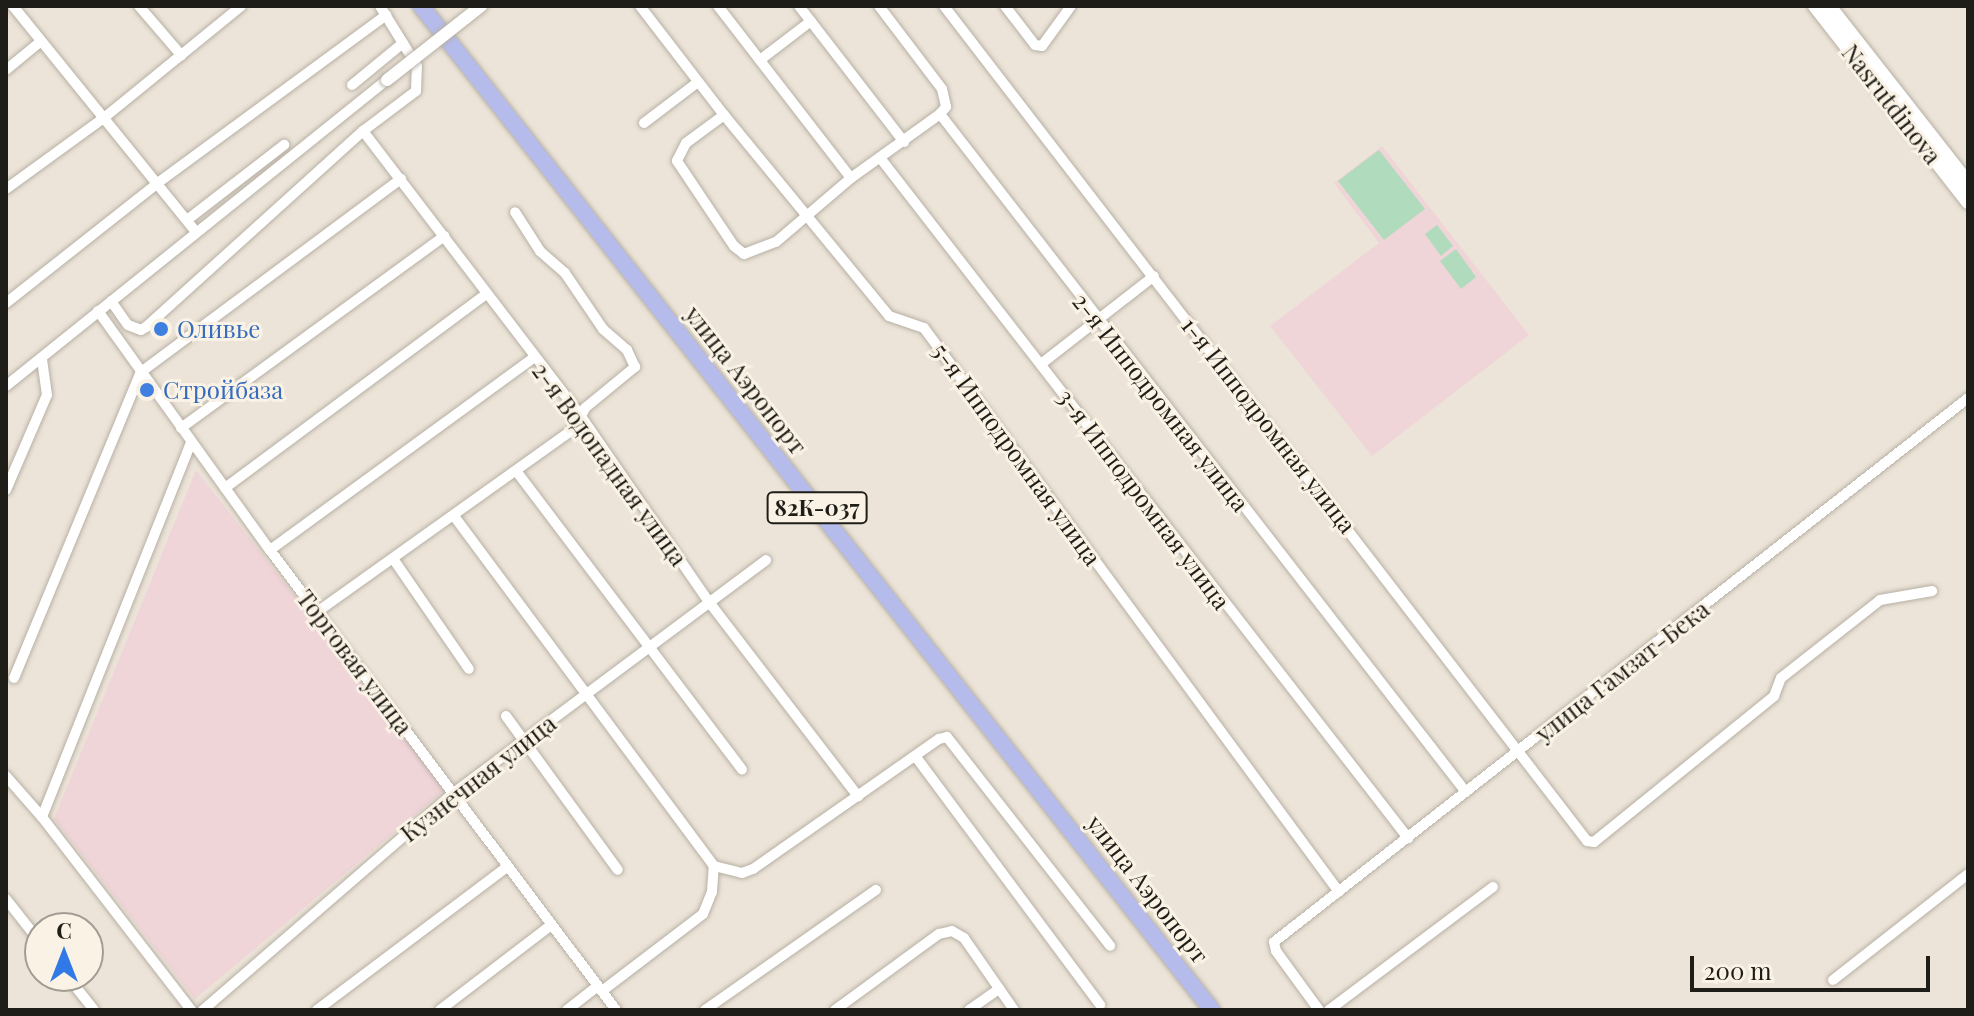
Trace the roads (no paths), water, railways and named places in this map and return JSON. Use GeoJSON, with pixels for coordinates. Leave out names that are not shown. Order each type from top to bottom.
{"type":"FeatureCollection","features":[{"type":"Feature","properties":{"kind":"main road","name":"улица Аэропорт"},"geometry":{"type":"LineString","coordinates":[[408,6],[1199,1010]]}},
{"type":"Feature","properties":{"kind":"main road","name":"улица Аэропорт"},"geometry":{"type":"LineString","coordinates":[[421,6],[1212,1010]]}},
{"type":"Feature","properties":{"kind":"main road","name":"Nasrutdinova"},"geometry":{"type":"LineString","coordinates":[[1815,6],[1968,202]]}},
{"type":"Feature","properties":{"kind":"main road"},"geometry":{"type":"LineString","coordinates":[[1829,6],[1968,183]]}},
{"type":"Feature","properties":{"kind":"street"},"geometry":{"type":"LineString","coordinates":[[13,6],[159,182],[196,232]]}},
{"type":"Feature","properties":{"kind":"street"},"geometry":{"type":"LineString","coordinates":[[139,6],[181,55]]}},
{"type":"Feature","properties":{"kind":"street"},"geometry":{"type":"LineString","coordinates":[[7,186],[105,117],[241,6]]}},
{"type":"Feature","properties":{"kind":"street"},"geometry":{"type":"LineString","coordinates":[[6,386],[481,6]]}},
{"type":"Feature","properties":{"kind":"street","name":"5-я Ипподромная улица"},"geometry":{"type":"LineString","coordinates":[[640,6],[724,115],[889,316],[924,328],[1339,892]]}},
{"type":"Feature","properties":{"kind":"street"},"geometry":{"type":"LineString","coordinates":[[718,6],[851,178]]}},
{"type":"Feature","properties":{"kind":"street"},"geometry":{"type":"LineString","coordinates":[[799,6],[904,142]]}},
{"type":"Feature","properties":{"kind":"street","name":"2-я Ипподромная улица"},"geometry":{"type":"LineString","coordinates":[[879,6],[942,89],[946,107],[940,114],[1466,792]]}},
{"type":"Feature","properties":{"kind":"street","name":"1-я Ипподромная улица"},"geometry":{"type":"LineString","coordinates":[[944,6],[1154,276],[1580,836],[1594,842],[1774,696],[1781,678],[1880,600],[1932,591]]}},
{"type":"Feature","properties":{"kind":"street"},"geometry":{"type":"LineString","coordinates":[[1005,6],[1035,45],[1042,46],[1071,6]]}},
{"type":"Feature","properties":{"kind":"street"},"geometry":{"type":"LineString","coordinates":[[6,303],[383,10],[417,66],[416,91],[363,131],[146,327],[141,330],[128,325],[111,301]]}},
{"type":"Feature","properties":{"kind":"street"},"geometry":{"type":"LineString","coordinates":[[760,60],[811,21]]}},
{"type":"Feature","properties":{"kind":"street"},"geometry":{"type":"LineString","coordinates":[[6,70],[40,42]]}},
{"type":"Feature","properties":{"kind":"street"},"geometry":{"type":"LineString","coordinates":[[352,85],[403,43]]}},
{"type":"Feature","properties":{"kind":"street"},"geometry":{"type":"LineString","coordinates":[[644,123],[698,82]]}},
{"type":"Feature","properties":{"kind":"street"},"geometry":{"type":"LineString","coordinates":[[724,115],[686,143],[677,161],[739,252],[744,254],[764,249],[851,178],[940,114]]}},
{"type":"Feature","properties":{"kind":"street","name":"2-я Водопадная улица"},"geometry":{"type":"LineString","coordinates":[[363,131],[533,358],[580,415],[709,602],[858,796]]}},
{"type":"Feature","properties":{"kind":"street"},"geometry":{"type":"LineString","coordinates":[[187,220],[284,145]]}},
{"type":"Feature","properties":{"kind":"street","name":"3-я Ипподромная улица"},"geometry":{"type":"LineString","coordinates":[[881,159],[1408,838]]}},
{"type":"Feature","properties":{"kind":"street"},"geometry":{"type":"LineString","coordinates":[[14,678],[141,372],[401,179]]}},
{"type":"Feature","properties":{"kind":"street"},"geometry":{"type":"LineString","coordinates":[[317,612],[574,429],[580,415],[635,367],[627,350],[603,329],[565,273],[540,251],[515,212]]}},
{"type":"Feature","properties":{"kind":"street"},"geometry":{"type":"LineString","coordinates":[[181,428],[444,236]]}},
{"type":"Feature","properties":{"kind":"street"},"geometry":{"type":"LineString","coordinates":[[1041,364],[1154,276]]}},
{"type":"Feature","properties":{"kind":"street"},"geometry":{"type":"LineString","coordinates":[[225,488],[486,294]]}},
{"type":"Feature","properties":{"kind":"street","name":"Торговая улица"},"geometry":{"type":"LineString","coordinates":[[98,311],[270,550],[616,1010]]}},
{"type":"Feature","properties":{"kind":"street"},"geometry":{"type":"LineString","coordinates":[[6,490],[47,395],[48,382],[42,358]]}},
{"type":"Feature","properties":{"kind":"street"},"geometry":{"type":"LineString","coordinates":[[270,550],[533,358]]}},
{"type":"Feature","properties":{"kind":"street","name":"улица Гамзат-Бека"},"geometry":{"type":"LineString","coordinates":[[1319,1010],[1276,951],[1274,942],[1968,398]]}},
{"type":"Feature","properties":{"kind":"street"},"geometry":{"type":"LineString","coordinates":[[42,817],[191,442]]}},
{"type":"Feature","properties":{"kind":"street"},"geometry":{"type":"LineString","coordinates":[[517,472],[742,770]]}},
{"type":"Feature","properties":{"kind":"street"},"geometry":{"type":"LineString","coordinates":[[454,516],[714,866],[742,873],[753,869],[939,739],[947,737],[1110,946]]}},
{"type":"Feature","properties":{"kind":"street"},"geometry":{"type":"LineString","coordinates":[[394,560],[469,669]]}},
{"type":"Feature","properties":{"kind":"street","name":"Кузнечная улица"},"geometry":{"type":"LineString","coordinates":[[203,1010],[455,792],[766,560]]}},
{"type":"Feature","properties":{"kind":"street"},"geometry":{"type":"LineString","coordinates":[[506,716],[618,870]]}},
{"type":"Feature","properties":{"kind":"street"},"geometry":{"type":"LineString","coordinates":[[916,757],[1100,1005]]}},
{"type":"Feature","properties":{"kind":"street"},"geometry":{"type":"LineString","coordinates":[[6,776],[42,817],[191,1010]]}},
{"type":"Feature","properties":{"kind":"street"},"geometry":{"type":"LineString","coordinates":[[317,1010],[508,866]]}},
{"type":"Feature","properties":{"kind":"street"},"geometry":{"type":"LineString","coordinates":[[567,1010],[703,914],[712,892],[714,866]]}},
{"type":"Feature","properties":{"kind":"street"},"geometry":{"type":"LineString","coordinates":[[1833,980],[1968,874]]}},
{"type":"Feature","properties":{"kind":"street"},"geometry":{"type":"LineString","coordinates":[[1329,1010],[1493,887]]}},
{"type":"Feature","properties":{"kind":"street"},"geometry":{"type":"LineString","coordinates":[[705,1010],[876,890]]}},
{"type":"Feature","properties":{"kind":"street"},"geometry":{"type":"LineString","coordinates":[[6,899],[24,922]]}},
{"type":"Feature","properties":{"kind":"street"},"geometry":{"type":"LineString","coordinates":[[440,1010],[551,925]]}},
{"type":"Feature","properties":{"kind":"street"},"geometry":{"type":"LineString","coordinates":[[835,1010],[939,934],[952,931],[964,938],[1014,1010]]}},
{"type":"Feature","properties":{"kind":"street"},"geometry":{"type":"LineString","coordinates":[[969,1010],[999,989]]}},
{"type":"Feature","properties":{"kind":"street"},"geometry":{"type":"LineString","coordinates":[[80,992],[94,1010]]}},
{"type":"Feature","properties":{"kind":"place","name":"Оливье"},"geometry":{"type":"Point","coordinates":[161,329]}},
{"type":"Feature","properties":{"kind":"place","name":"Стройбаза"},"geometry":{"type":"Point","coordinates":[147,390]}}]}
